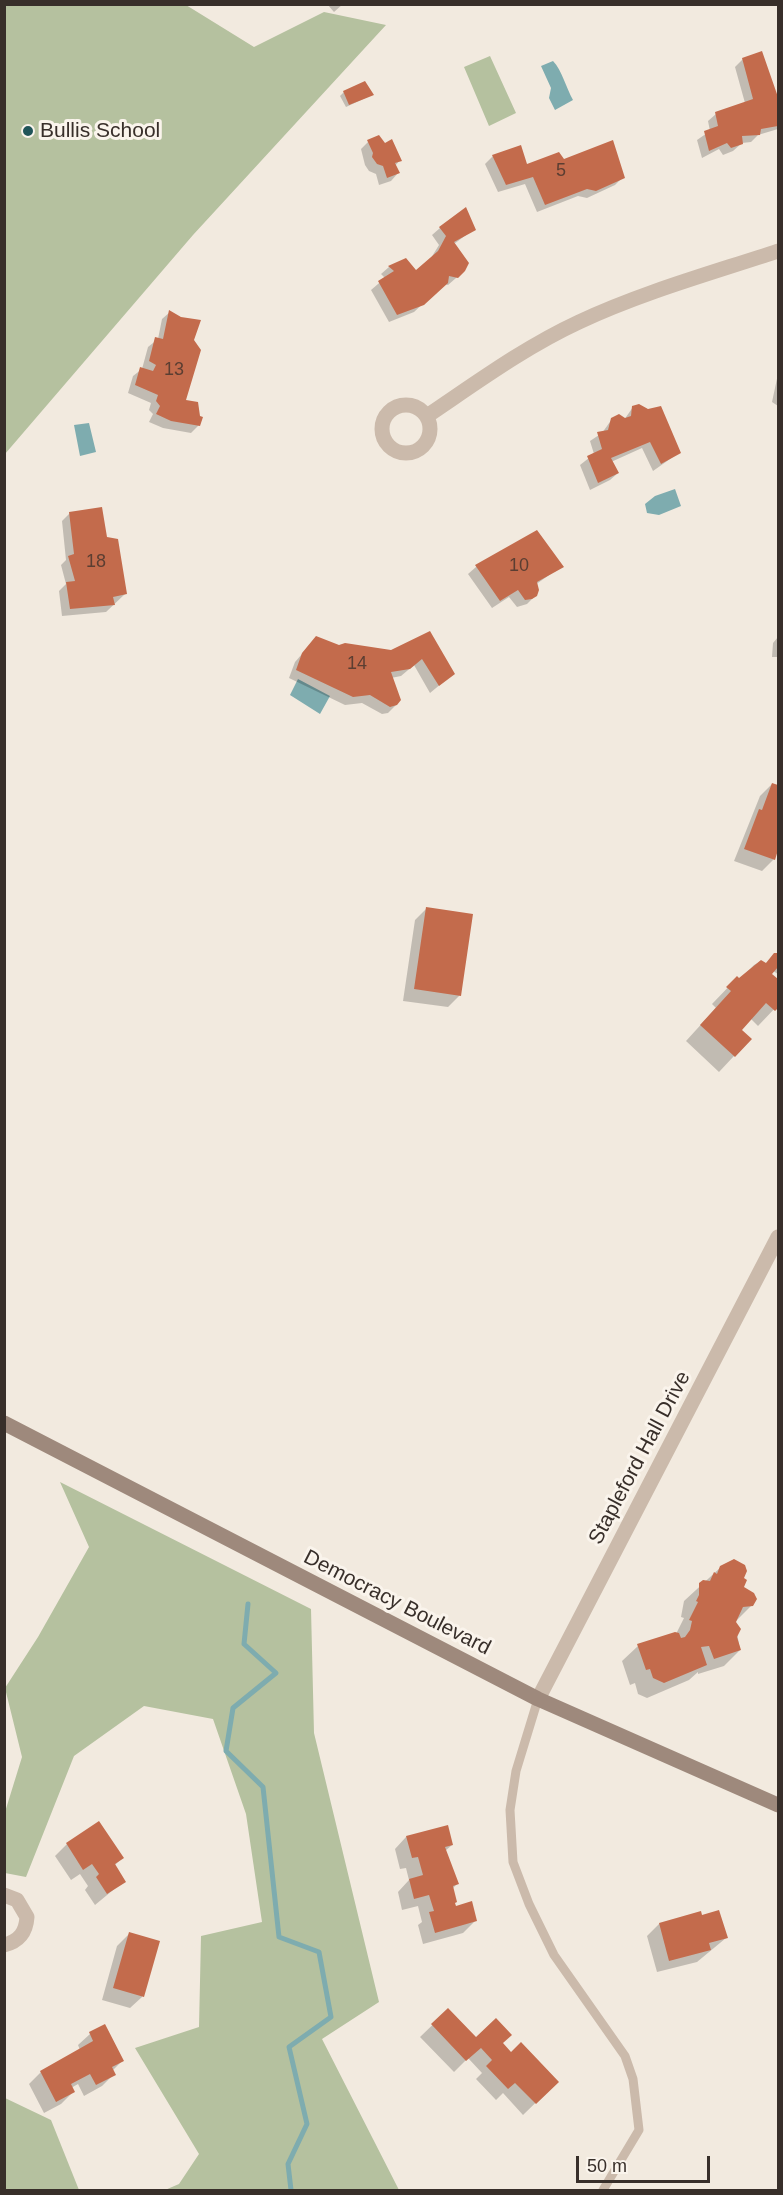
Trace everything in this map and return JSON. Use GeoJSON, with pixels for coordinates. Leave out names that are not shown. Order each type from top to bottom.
{"type":"FeatureCollection","features":[{"type":"Feature","properties":{"kind":"main road","name":"Democracy Boulevard"},"geometry":{"type":"LineString","coordinates":[[4,1423],[538,1699],[778,1805]]}},
{"type":"Feature","properties":{"kind":"street"},"geometry":{"type":"LineString","coordinates":[[427,416],[532,347],[578,322],[624,303],[778,251]]}},
{"type":"Feature","properties":{"kind":"street","name":"Stapleford Hall Drive"},"geometry":{"type":"LineString","coordinates":[[538,1699],[778,1237]]}},
{"type":"Feature","properties":{"kind":"street"},"geometry":{"type":"LineString","coordinates":[[4,1895],[17,1900],[27,1917],[23,1934],[16,1941],[4,1945]]}},
{"type":"Feature","properties":{"kind":"lane"},"geometry":{"type":"LineString","coordinates":[[538,1699],[516,1770],[512,1800],[513,1862],[529,1904],[554,1955],[626,2056],[633,2079],[639,2130],[603,2190]]}},
{"type":"Feature","properties":{"kind":"green space"},"geometry":{"type":"Polygon","coordinates":[[[5,4],[186,5],[254,47],[324,12],[386,25],[193,235],[5,454],[5,4]]]}},
{"type":"Feature","properties":{"kind":"green space"},"geometry":{"type":"Polygon","coordinates":[[[490,56],[516,113],[489,126],[464,67],[490,56]]]}},
{"type":"Feature","properties":{"kind":"green space"},"geometry":{"type":"Polygon","coordinates":[[[60,1482],[311,1609],[314,1733],[379,2002],[322,2039],[399,2190],[165,2190],[179,2184],[199,2154],[135,2048],[199,2027],[201,1936],[262,1922],[246,1814],[213,1719],[144,1706],[74,1756],[26,1877],[5,1873],[5,1812],[22,1757],[5,1688],[38,1637],[89,1547],[60,1482]]]}},
{"type":"Feature","properties":{"kind":"green space"},"geometry":{"type":"Polygon","coordinates":[[[5,2098],[51,2120],[79,2190],[5,2190],[5,2098]]]}},
{"type":"Feature","properties":{"kind":"water"},"geometry":{"type":"Polygon","coordinates":[[[553,61],[573,100],[555,110],[549,98],[551,88],[541,66],[553,61]]]}},
{"type":"Feature","properties":{"kind":"water"},"geometry":{"type":"Polygon","coordinates":[[[89,423],[96,452],[80,456],[74,425],[89,423]]]}},
{"type":"Feature","properties":{"kind":"water"},"geometry":{"type":"Polygon","coordinates":[[[675,489],[681,506],[659,515],[647,513],[645,504],[655,496],[675,489]]]}},
{"type":"Feature","properties":{"kind":"water"},"geometry":{"type":"Polygon","coordinates":[[[298,679],[330,696],[320,714],[290,695],[298,679]]]}},
{"type":"Feature","properties":{"kind":"building"},"geometry":{"type":"Polygon","coordinates":[[[762,51],[778,97],[778,126],[761,129],[760,135],[742,136],[743,144],[731,148],[727,143],[709,151],[704,131],[718,126],[715,112],[753,99],[742,58],[762,51]]]}},
{"type":"Feature","properties":{"kind":"building"},"geometry":{"type":"Polygon","coordinates":[[[365,81],[374,95],[349,105],[343,91],[365,81]]]}},
{"type":"Feature","properties":{"kind":"building"},"geometry":{"type":"Polygon","coordinates":[[[379,135],[385,143],[392,139],[402,161],[395,163],[400,173],[387,178],[383,166],[377,164],[372,157],[373,153],[367,140],[379,135]]]}},
{"type":"Feature","properties":{"kind":"building"},"geometry":{"type":"Polygon","coordinates":[[[613,140],[625,178],[596,191],[587,189],[545,205],[533,177],[506,185],[492,155],[521,145],[527,164],[559,152],[564,159],[613,140]]]}},
{"type":"Feature","properties":{"kind":"building"},"geometry":{"type":"Polygon","coordinates":[[[466,207],[476,230],[454,242],[469,263],[465,271],[458,278],[449,276],[448,283],[424,305],[397,315],[378,281],[394,271],[388,266],[406,258],[416,270],[438,251],[446,236],[439,227],[466,207]]]}},
{"type":"Feature","properties":{"kind":"building"},"geometry":{"type":"Polygon","coordinates":[[[169,310],[181,317],[201,320],[194,340],[201,350],[186,400],[198,402],[200,416],[203,417],[200,426],[171,421],[156,414],[160,406],[156,401],[158,395],[135,385],[140,367],[153,371],[156,365],[149,361],[155,337],[163,339],[169,310]]]}},
{"type":"Feature","properties":{"kind":"building"},"geometry":{"type":"Polygon","coordinates":[[[639,404],[648,409],[661,406],[681,453],[661,464],[650,442],[611,458],[619,473],[598,483],[587,456],[602,449],[597,432],[608,430],[611,418],[619,414],[625,418],[631,416],[632,406],[639,404]]]}},
{"type":"Feature","properties":{"kind":"building"},"geometry":{"type":"Polygon","coordinates":[[[102,507],[107,537],[118,539],[127,594],[113,597],[115,605],[70,609],[66,582],[75,581],[68,556],[74,554],[69,512],[102,507]]]}},
{"type":"Feature","properties":{"kind":"building"},"geometry":{"type":"Polygon","coordinates":[[[537,530],[564,567],[537,582],[539,590],[537,596],[532,599],[525,600],[518,590],[500,601],[475,565],[537,530]]]}},
{"type":"Feature","properties":{"kind":"building"},"geometry":{"type":"Polygon","coordinates":[[[430,631],[455,674],[439,686],[422,659],[410,669],[391,672],[401,700],[397,705],[390,707],[370,695],[353,697],[296,670],[302,653],[316,636],[339,645],[345,643],[391,650],[430,631]]]}},
{"type":"Feature","properties":{"kind":"building"},"geometry":{"type":"Polygon","coordinates":[[[772,783],[778,785],[778,850],[775,860],[744,849],[759,809],[762,810],[772,783]]]}},
{"type":"Feature","properties":{"kind":"building"},"geometry":{"type":"Polygon","coordinates":[[[426,907],[473,914],[461,996],[414,989],[426,907]]]}},
{"type":"Feature","properties":{"kind":"building"},"geometry":{"type":"Polygon","coordinates":[[[774,953],[778,953],[778,967],[772,974],[778,979],[778,1008],[775,1011],[766,1003],[742,1030],[752,1039],[735,1057],[700,1025],[731,991],[726,987],[737,976],[739,978],[761,960],[766,963],[774,953]]]}},
{"type":"Feature","properties":{"kind":"building"},"geometry":{"type":"Polygon","coordinates":[[[734,1559],[745,1565],[747,1571],[744,1578],[747,1580],[744,1587],[754,1593],[757,1599],[753,1606],[743,1607],[736,1622],[741,1629],[737,1637],[741,1650],[714,1659],[709,1646],[701,1647],[707,1665],[664,1683],[653,1678],[650,1669],[646,1670],[637,1644],[675,1632],[679,1633],[681,1638],[685,1637],[690,1630],[692,1621],[689,1620],[698,1602],[696,1601],[699,1595],[699,1583],[703,1580],[710,1581],[714,1572],[717,1574],[720,1566],[734,1559]]]}},
{"type":"Feature","properties":{"kind":"building"},"geometry":{"type":"Polygon","coordinates":[[[99,1821],[124,1858],[115,1864],[126,1882],[107,1894],[96,1877],[99,1874],[92,1864],[83,1870],[66,1843],[99,1821]]]}},
{"type":"Feature","properties":{"kind":"building"},"geometry":{"type":"Polygon","coordinates":[[[448,1825],[453,1845],[445,1847],[459,1884],[453,1886],[457,1902],[455,1903],[456,1906],[472,1901],[477,1921],[435,1933],[429,1912],[434,1911],[429,1895],[414,1899],[409,1879],[423,1875],[418,1857],[412,1858],[406,1836],[448,1825]]]}},
{"type":"Feature","properties":{"kind":"building"},"geometry":{"type":"Polygon","coordinates":[[[719,1910],[728,1938],[709,1943],[711,1950],[669,1961],[659,1923],[701,1911],[702,1915],[719,1910]]]}},
{"type":"Feature","properties":{"kind":"building"},"geometry":{"type":"Polygon","coordinates":[[[129,1932],[160,1941],[144,1997],[113,1988],[129,1932]]]}},
{"type":"Feature","properties":{"kind":"building"},"geometry":{"type":"Polygon","coordinates":[[[448,2008],[476,2037],[496,2018],[512,2035],[503,2043],[511,2052],[521,2042],[559,2082],[536,2104],[515,2083],[508,2089],[486,2066],[492,2060],[481,2048],[466,2061],[431,2024],[448,2008]]]}},
{"type":"Feature","properties":{"kind":"building"},"geometry":{"type":"Polygon","coordinates":[[[105,2024],[124,2061],[112,2067],[116,2075],[96,2085],[90,2074],[71,2084],[75,2092],[56,2102],[40,2071],[93,2041],[89,2032],[105,2024]]]}},
{"type":"Feature","properties":{"kind":"waterway"},"geometry":{"type":"LineString","coordinates":[[248,1604],[244,1644],[276,1673],[233,1708],[226,1751],[263,1787],[279,1937],[319,1952],[331,2017],[289,2047],[307,2124],[288,2164],[291,2190]]}},
{"type":"Feature","properties":{"kind":"place","name":"Bullis School"},"geometry":{"type":"Point","coordinates":[28,131]}}]}
